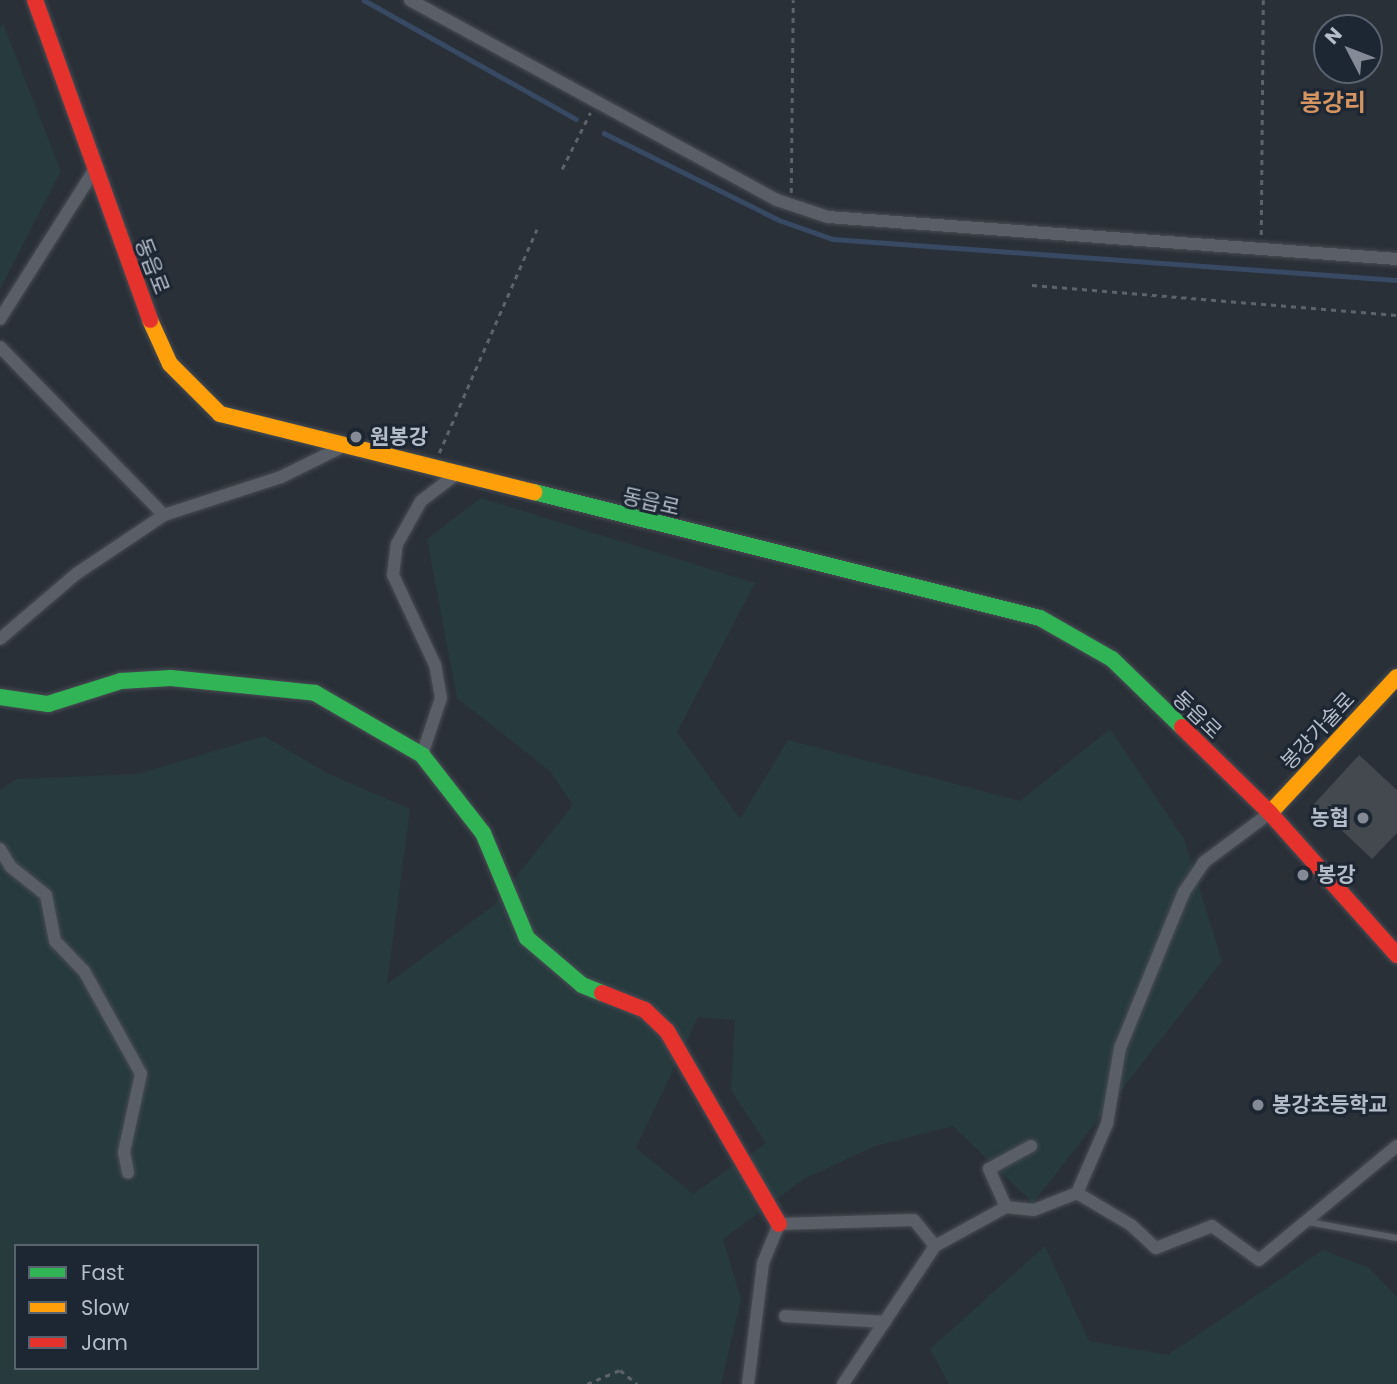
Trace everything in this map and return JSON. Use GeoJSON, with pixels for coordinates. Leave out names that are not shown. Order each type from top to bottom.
{"type":"FeatureCollection","features":[{"type":"Feature","properties":{"kind":"main road","name":"동읍로"},"geometry":{"type":"LineString","coordinates":[[35,0],[151,322],[179,373],[220,414],[1040,618],[1112,659],[1270,813],[1397,955]]}},
{"type":"Feature","properties":{"kind":"main road","name":"봉강가술로"},"geometry":{"type":"LineString","coordinates":[[1270,813],[1397,677]]}},
{"type":"Feature","properties":{"kind":"main road"},"geometry":{"type":"LineString","coordinates":[[0,697],[48,704],[121,681],[171,678],[315,693],[422,755],[483,833],[527,938],[582,985],[645,1010],[667,1031],[779,1224]]}},
{"type":"Feature","properties":{"kind":"street"},"geometry":{"type":"LineString","coordinates":[[410,0],[788,204],[828,217],[1397,260]]}},
{"type":"Feature","properties":{"kind":"street"},"geometry":{"type":"LineString","coordinates":[[0,319],[95,169]]}},
{"type":"Feature","properties":{"kind":"street"},"geometry":{"type":"LineString","coordinates":[[0,346],[164,515]]}},
{"type":"Feature","properties":{"kind":"street"},"geometry":{"type":"LineString","coordinates":[[0,639],[76,574],[164,515],[281,477],[346,445]]}},
{"type":"Feature","properties":{"kind":"street"},"geometry":{"type":"LineString","coordinates":[[422,755],[440,698],[435,665],[393,575],[397,544],[421,501],[459,472]]}},
{"type":"Feature","properties":{"kind":"street"},"geometry":{"type":"LineString","coordinates":[[843,1384],[935,1246],[1006,1207],[1034,1210],[1077,1193],[1107,1124],[1120,1048],[1184,892],[1204,862],[1270,813]]}},
{"type":"Feature","properties":{"kind":"street"},"geometry":{"type":"LineString","coordinates":[[0,849],[10,867],[46,895],[55,942],[84,971],[141,1074],[124,1152],[128,1173]]}},
{"type":"Feature","properties":{"kind":"street"},"geometry":{"type":"LineString","coordinates":[[1006,1207],[989,1168],[1031,1146]]}},
{"type":"Feature","properties":{"kind":"street"},"geometry":{"type":"LineString","coordinates":[[1077,1193],[1131,1224],[1156,1248],[1212,1226],[1259,1260],[1397,1146]]}},
{"type":"Feature","properties":{"kind":"street"},"geometry":{"type":"LineString","coordinates":[[748,1384],[763,1263],[779,1224],[914,1220],[935,1246]]}},
{"type":"Feature","properties":{"kind":"street"},"geometry":{"type":"LineString","coordinates":[[785,1316],[885,1322]]}},
{"type":"Feature","properties":{"kind":"lane"},"geometry":{"type":"LineString","coordinates":[[1306,1222],[1397,1238]]}},
{"type":"Feature","properties":{"kind":"path"},"geometry":{"type":"LineString","coordinates":[[788,204],[793,0]]}},
{"type":"Feature","properties":{"kind":"path"},"geometry":{"type":"LineString","coordinates":[[1261,249],[1263,0]]}},
{"type":"Feature","properties":{"kind":"path"},"geometry":{"type":"LineString","coordinates":[[562,169],[596,101]]}},
{"type":"Feature","properties":{"kind":"path"},"geometry":{"type":"LineString","coordinates":[[433,465],[537,229]]}},
{"type":"Feature","properties":{"kind":"path"},"geometry":{"type":"LineString","coordinates":[[1032,285],[1397,315]]}},
{"type":"Feature","properties":{"kind":"path"},"geometry":{"type":"LineString","coordinates":[[587,1384],[620,1370],[637,1384]]}},
{"type":"Feature","properties":{"kind":"green space"},"geometry":{"type":"Polygon","coordinates":[[[3,24],[61,171],[0,289],[0,27],[3,24]]]}},
{"type":"Feature","properties":{"kind":"green space"},"geometry":{"type":"Polygon","coordinates":[[[481,498],[755,583],[677,732],[740,819],[788,740],[1020,801],[1110,729],[1184,839],[1222,961],[1033,1203],[953,1126],[875,1146],[804,1179],[723,1239],[741,1299],[721,1384],[0,1384],[0,790],[17,779],[138,774],[264,736],[327,773],[410,809],[387,984],[493,906],[573,805],[550,771],[457,698],[427,539],[481,498]],[[698,1017],[636,1148],[693,1194],[766,1143],[731,1090],[735,1020],[698,1017]]]}},
{"type":"Feature","properties":{"kind":"green space"},"geometry":{"type":"Polygon","coordinates":[[[1045,1246],[1089,1341],[1168,1355],[1323,1250],[1369,1268],[1397,1297],[1397,1384],[949,1384],[930,1349],[1045,1246]]]}},
{"type":"Feature","properties":{"kind":"building","name":"농협"},"geometry":{"type":"Polygon","coordinates":[[[1359,755],[1397,790],[1397,833],[1372,859],[1314,804],[1359,755]]]}},
{"type":"Feature","properties":{"kind":"waterway"},"geometry":{"type":"LineString","coordinates":[[364,0],[576,119]]}},
{"type":"Feature","properties":{"kind":"waterway"},"geometry":{"type":"LineString","coordinates":[[604,133],[779,220],[833,239],[1397,280]]}},
{"type":"Feature","properties":{"kind":"traffic: fast"},"geometry":{"type":"LineString","coordinates":[[534,492],[1040,618],[1112,659],[1182,727]]}},
{"type":"Feature","properties":{"kind":"traffic: fast"},"geometry":{"type":"LineString","coordinates":[[0,697],[48,704],[121,681],[171,678],[315,693],[422,755],[483,833],[527,938],[582,985],[602,993]]}},
{"type":"Feature","properties":{"kind":"traffic: slow"},"geometry":{"type":"LineString","coordinates":[[150,320],[170,364],[220,414],[534,492]]}},
{"type":"Feature","properties":{"kind":"traffic: slow"},"geometry":{"type":"LineString","coordinates":[[1270,813],[1397,677]]}},
{"type":"Feature","properties":{"kind":"traffic: jam"},"geometry":{"type":"LineString","coordinates":[[35,0],[150,320]]}},
{"type":"Feature","properties":{"kind":"traffic: jam"},"geometry":{"type":"LineString","coordinates":[[1182,727],[1270,813],[1397,955]]}},
{"type":"Feature","properties":{"kind":"traffic: jam"},"geometry":{"type":"LineString","coordinates":[[602,993],[645,1010],[667,1031],[779,1224]]}},
{"type":"Feature","properties":{"kind":"place","name":"원봉강"},"geometry":{"type":"Point","coordinates":[356,437]}},
{"type":"Feature","properties":{"kind":"place","name":"농협"},"geometry":{"type":"Point","coordinates":[1363,818]}},
{"type":"Feature","properties":{"kind":"place","name":"봉강"},"geometry":{"type":"Point","coordinates":[1303,875]}},
{"type":"Feature","properties":{"kind":"place","name":"봉강초등학교"},"geometry":{"type":"Point","coordinates":[1258,1105]}},
{"type":"Feature","properties":{"kind":"district","name":"봉강리"},"geometry":{"type":"Point","coordinates":[1333,103]}}]}
